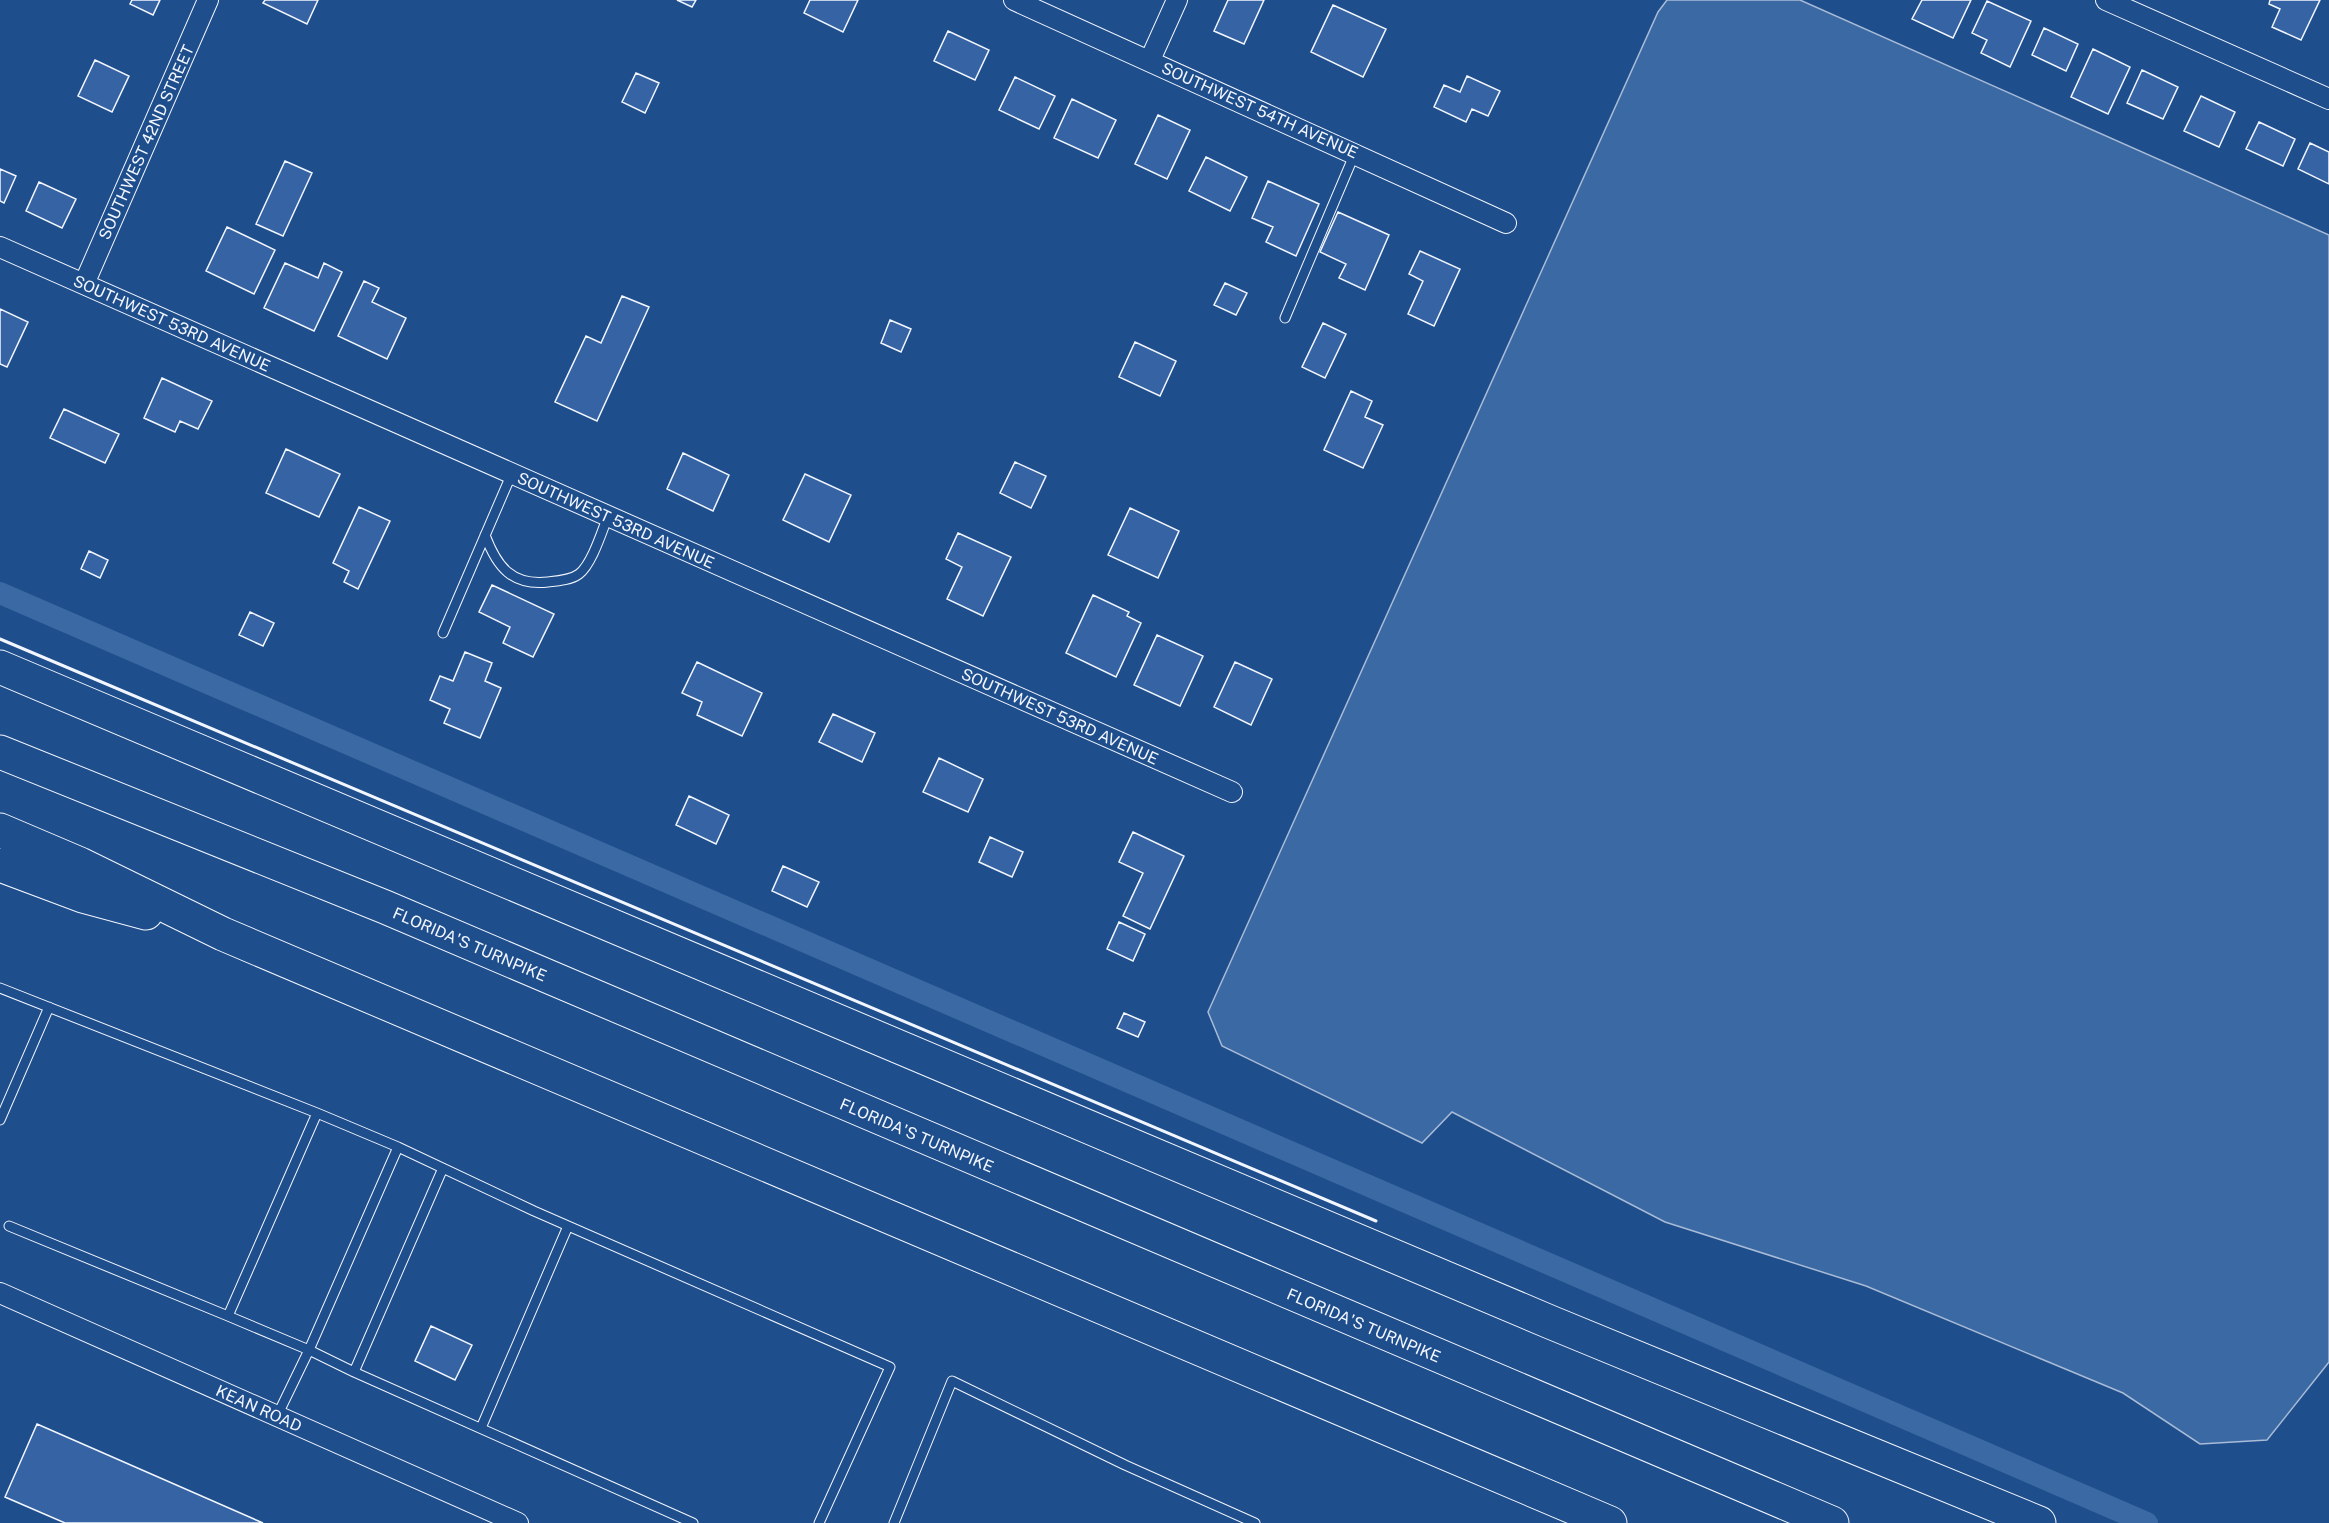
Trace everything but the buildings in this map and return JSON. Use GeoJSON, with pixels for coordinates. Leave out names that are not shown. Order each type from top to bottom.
{"type":"FeatureCollection","features":[{"type":"Feature","properties":{"kind":"highway"},"geometry":{"type":"LineString","coordinates":[[0,667],[1550,1322],[2039,1523]]}},
{"type":"Feature","properties":{"kind":"highway","name":"FLORIDA'S TURNPIKE"},"geometry":{"type":"LineString","coordinates":[[0,752],[385,907],[1832,1523]]}},
{"type":"Feature","properties":{"kind":"highway"},"geometry":{"type":"LineString","coordinates":[[0,830],[80,864],[223,934],[1610,1523]]}},
{"type":"Feature","properties":{"kind":"highway"},"geometry":{"type":"LineString","coordinates":[[0,865],[83,896],[223,934]]}},
{"type":"Feature","properties":{"kind":"street","name":"SOUTHWEST 42ND STREET"},"geometry":{"type":"LineString","coordinates":[[84,284],[208,0]]}},
{"type":"Feature","properties":{"kind":"street","name":"SOUTHWEST 54TH AVENUE"},"geometry":{"type":"LineString","coordinates":[[1014,0],[1506,223]]}},
{"type":"Feature","properties":{"kind":"street"},"geometry":{"type":"LineString","coordinates":[[1150,60],[1177,0]]}},
{"type":"Feature","properties":{"kind":"street"},"geometry":{"type":"LineString","coordinates":[[2106,0],[2130,5],[2329,99]]}},
{"type":"Feature","properties":{"kind":"street","name":"SOUTHWEST 53RD AVENUE"},"geometry":{"type":"LineString","coordinates":[[0,247],[1232,792]]}},
{"type":"Feature","properties":{"kind":"street","name":"KEAN ROAD"},"geometry":{"type":"LineString","coordinates":[[0,1293],[518,1523]]}},
{"type":"Feature","properties":{"kind":"lane"},"geometry":{"type":"LineString","coordinates":[[1285,318],[1355,153]]}},
{"type":"Feature","properties":{"kind":"lane"},"geometry":{"type":"LineString","coordinates":[[443,633],[512,473]]}},
{"type":"Feature","properties":{"kind":"lane"},"geometry":{"type":"LineString","coordinates":[[485,535],[493,556],[510,576],[534,584],[562,581],[579,573],[588,562],[608,516]]}},
{"type":"Feature","properties":{"kind":"lane"},"geometry":{"type":"LineString","coordinates":[[0,988],[398,1147],[568,1226],[890,1367],[819,1523]]}},
{"type":"Feature","properties":{"kind":"lane"},"geometry":{"type":"LineString","coordinates":[[1,1114],[49,1007]]}},
{"type":"Feature","properties":{"kind":"lane"},"geometry":{"type":"LineString","coordinates":[[228,1316],[317,1113]]}},
{"type":"Feature","properties":{"kind":"lane"},"geometry":{"type":"LineString","coordinates":[[277,1416],[309,1350],[398,1147]]}},
{"type":"Feature","properties":{"kind":"lane"},"geometry":{"type":"LineString","coordinates":[[354,1372],[443,1168]]}},
{"type":"Feature","properties":{"kind":"lane"},"geometry":{"type":"LineString","coordinates":[[9,1226],[309,1350],[693,1523]]}},
{"type":"Feature","properties":{"kind":"lane"},"geometry":{"type":"LineString","coordinates":[[481,1428],[568,1226]]}},
{"type":"Feature","properties":{"kind":"lane"},"geometry":{"type":"LineString","coordinates":[[894,1523],[952,1381],[1125,1465],[1254,1523]]}},
{"type":"Feature","properties":{"kind":"water"},"geometry":{"type":"Polygon","coordinates":[[[1667,0],[1800,0],[2329,235],[2329,1362],[2267,1440],[2200,1444],[2123,1393],[1866,1286],[1665,1222],[1452,1112],[1422,1143],[1222,1046],[1208,1012],[1658,12],[1667,0]]]}},
{"type":"Feature","properties":{"kind":"waterway"},"geometry":{"type":"LineString","coordinates":[[0,593],[2147,1523]]}},
{"type":"Feature","properties":{"kind":"wall"},"geometry":{"type":"LineString","coordinates":[[0,639],[1376,1221]]}}]}
